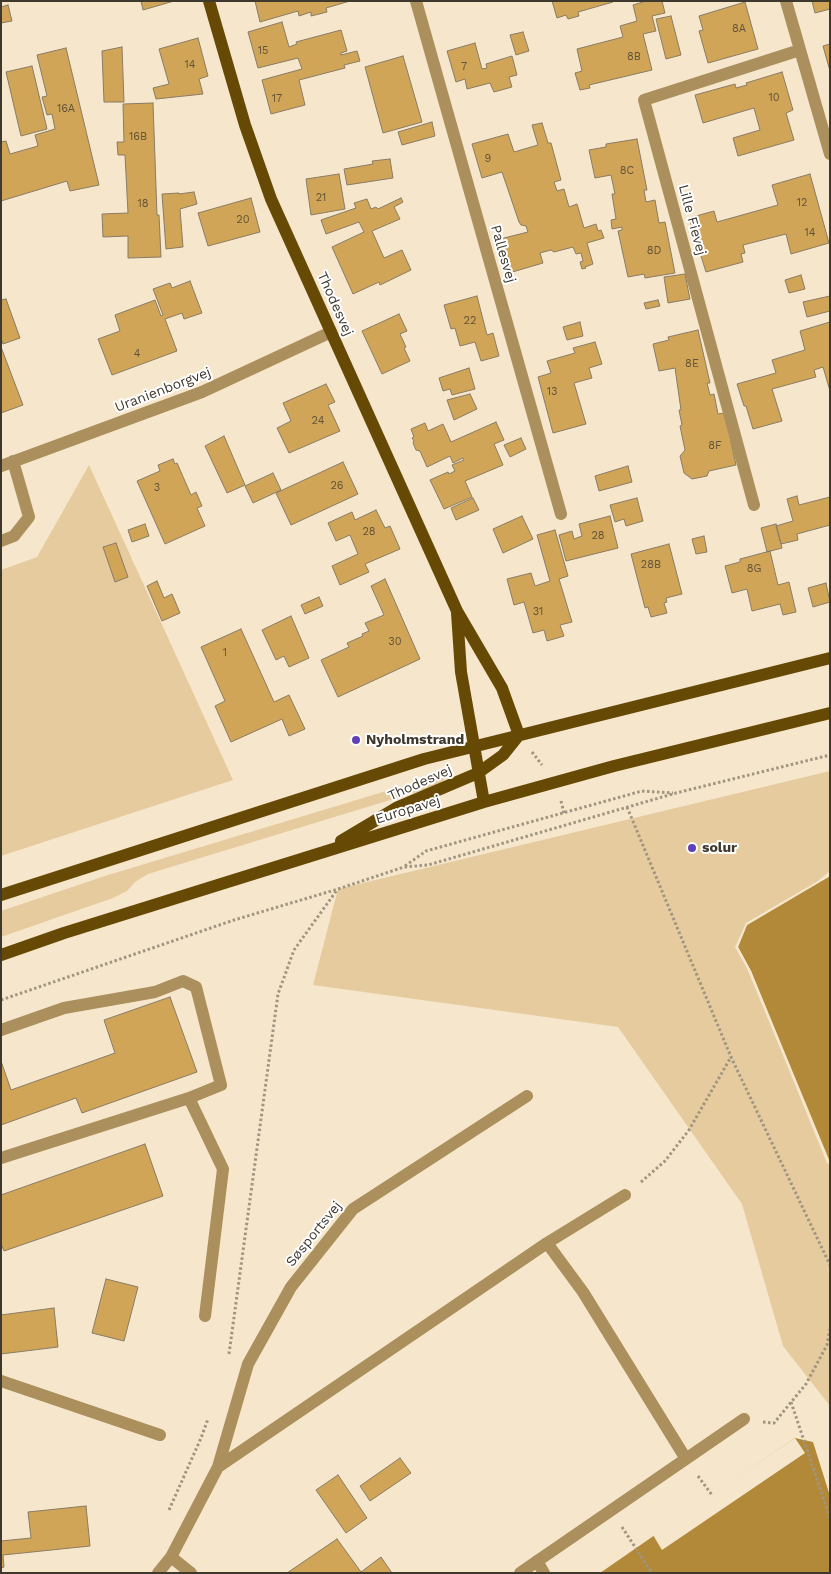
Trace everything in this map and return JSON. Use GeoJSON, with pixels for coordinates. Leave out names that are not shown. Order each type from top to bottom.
{"type":"FeatureCollection","features":[{"type":"Feature","properties":{"kind":"main road","name":"Thodesvej"},"geometry":{"type":"LineString","coordinates":[[209,1],[244,125],[270,199],[457,611],[502,688],[519,735],[503,755],[478,773],[398,807],[322,851]]}},
{"type":"Feature","properties":{"kind":"main road","name":"Thodesvej"},"geometry":{"type":"LineString","coordinates":[[457,611],[461,672],[484,802]]}},
{"type":"Feature","properties":{"kind":"main road"},"geometry":{"type":"LineString","coordinates":[[1,895],[424,759],[830,658]]}},
{"type":"Feature","properties":{"kind":"main road","name":"Europavej"},"geometry":{"type":"LineString","coordinates":[[1,955],[64,933],[322,851],[484,802],[614,766],[830,713]]}},
{"type":"Feature","properties":{"kind":"street","name":"Pallesvej"},"geometry":{"type":"LineString","coordinates":[[416,1],[561,514]]}},
{"type":"Feature","properties":{"kind":"street"},"geometry":{"type":"LineString","coordinates":[[786,1],[830,154]]}},
{"type":"Feature","properties":{"kind":"street","name":"Lille Fievej"},"geometry":{"type":"LineString","coordinates":[[754,505],[644,100],[800,50]]}},
{"type":"Feature","properties":{"kind":"street","name":"Uranienborgvej"},"geometry":{"type":"LineString","coordinates":[[7,463],[202,392],[331,332]]}},
{"type":"Feature","properties":{"kind":"street"},"geometry":{"type":"LineString","coordinates":[[1,541],[14,536],[29,517],[7,463]]}},
{"type":"Feature","properties":{"kind":"street"},"geometry":{"type":"LineString","coordinates":[[1,1030],[64,1008],[155,992],[184,981],[196,987],[221,1085],[189,1098],[1,1158]]}},
{"type":"Feature","properties":{"kind":"street","name":"Søsportsvej"},"geometry":{"type":"LineString","coordinates":[[158,1573],[171,1557],[218,1467],[248,1364],[291,1287],[353,1209],[527,1096]]}},
{"type":"Feature","properties":{"kind":"street"},"geometry":{"type":"LineString","coordinates":[[189,1098],[223,1169],[205,1316]]}},
{"type":"Feature","properties":{"kind":"street","name":"Søsportsvej"},"geometry":{"type":"LineString","coordinates":[[218,1467],[547,1243],[625,1195]]}},
{"type":"Feature","properties":{"kind":"street"},"geometry":{"type":"LineString","coordinates":[[547,1243],[583,1292],[686,1459]]}},
{"type":"Feature","properties":{"kind":"street"},"geometry":{"type":"LineString","coordinates":[[1,1382],[160,1435]]}},
{"type":"Feature","properties":{"kind":"street"},"geometry":{"type":"LineString","coordinates":[[520,1573],[744,1419]]}},
{"type":"Feature","properties":{"kind":"street"},"geometry":{"type":"LineString","coordinates":[[171,1557],[191,1573]]}},
{"type":"Feature","properties":{"kind":"street"},"geometry":{"type":"LineString","coordinates":[[536,1561],[544,1573]]}},
{"type":"Feature","properties":{"kind":"path"},"geometry":{"type":"LineString","coordinates":[[1,1000],[234,920],[404,867],[428,865],[676,793],[830,755]]}},
{"type":"Feature","properties":{"kind":"path"},"geometry":{"type":"LineString","coordinates":[[404,867],[426,851],[642,791],[676,793]]}},
{"type":"Feature","properties":{"kind":"path"},"geometry":{"type":"LineString","coordinates":[[627,807],[732,1057],[830,1265]]}},
{"type":"Feature","properties":{"kind":"path"},"geometry":{"type":"LineString","coordinates":[[228,1357],[278,994],[294,950],[338,889]]}},
{"type":"Feature","properties":{"kind":"path"},"geometry":{"type":"LineString","coordinates":[[625,1195],[665,1161],[689,1130],[732,1057]]}},
{"type":"Feature","properties":{"kind":"path"},"geometry":{"type":"LineString","coordinates":[[744,1419],[774,1423],[806,1384],[827,1345],[830,1329]]}},
{"type":"Feature","properties":{"kind":"path"},"geometry":{"type":"LineString","coordinates":[[791,1402],[830,1518]]}},
{"type":"Feature","properties":{"kind":"path"},"geometry":{"type":"LineString","coordinates":[[169,1511],[201,1438],[210,1411]]}},
{"type":"Feature","properties":{"kind":"path"},"geometry":{"type":"LineString","coordinates":[[627,1535],[652,1573]]}},
{"type":"Feature","properties":{"kind":"shaded area"},"geometry":{"type":"Polygon","coordinates":[[[89,465],[233,780],[1,856],[1,570],[37,557],[89,465]]]}},
{"type":"Feature","properties":{"kind":"shaded area"},"geometry":{"type":"Polygon","coordinates":[[[830,771],[830,871],[738,947],[830,1166],[830,1406],[783,1346],[742,1204],[618,1027],[313,985],[338,889],[830,771]]]}},
{"type":"Feature","properties":{"kind":"shaded area"},"geometry":{"type":"Polygon","coordinates":[[[453,773],[436,786],[148,874],[135,882],[127,891],[113,898],[1,937],[1,911],[108,875],[436,776],[453,773]]]}},
{"type":"Feature","properties":{"kind":"shaded area"},"geometry":{"type":"Polygon","coordinates":[[[830,876],[830,1162],[751,971],[738,947],[747,925],[830,876]]]}},
{"type":"Feature","properties":{"kind":"shaded area"},"geometry":{"type":"Polygon","coordinates":[[[795,1438],[813,1442],[830,1496],[830,1573],[600,1573],[795,1438]]]}},
{"type":"Feature","properties":{"kind":"pier"},"geometry":{"type":"Polygon","coordinates":[[[830,874],[830,876],[747,925],[738,947],[751,971],[830,1165],[827,1163],[749,972],[735,947],[746,923],[830,874]]]}},
{"type":"Feature","properties":{"kind":"pier"},"geometry":{"type":"Polygon","coordinates":[[[795,1438],[805,1453],[662,1550],[653,1535],[795,1438]]]}},
{"type":"Feature","properties":{"kind":"building"},"geometry":{"type":"Polygon","coordinates":[[[141,1],[174,1],[143,10],[141,1]]]}},
{"type":"Feature","properties":{"kind":"building"},"geometry":{"type":"Polygon","coordinates":[[[255,1],[350,1],[326,8],[327,12],[311,16],[311,12],[299,16],[298,11],[260,22],[255,1]]]}},
{"type":"Feature","properties":{"kind":"building"},"geometry":{"type":"Polygon","coordinates":[[[552,1],[613,2],[578,12],[579,16],[568,19],[566,15],[557,18],[552,1]]]}},
{"type":"Feature","properties":{"kind":"building"},"geometry":{"type":"Polygon","coordinates":[[[646,1],[662,1],[665,13],[652,16],[656,31],[643,34],[652,70],[589,85],[590,88],[580,90],[575,73],[582,71],[577,49],[623,37],[620,26],[637,21],[633,5],[646,1]]]}},
{"type":"Feature","properties":{"kind":"building"},"geometry":{"type":"Polygon","coordinates":[[[812,1],[830,1],[830,9],[815,13],[812,1]]]}},
{"type":"Feature","properties":{"kind":"building"},"geometry":{"type":"Polygon","coordinates":[[[745,2],[758,49],[708,63],[699,31],[703,30],[699,16],[745,2]]]}},
{"type":"Feature","properties":{"kind":"building"},"geometry":{"type":"Polygon","coordinates":[[[8,5],[12,21],[1,23],[1,7],[8,5]]]}},
{"type":"Feature","properties":{"kind":"building"},"geometry":{"type":"Polygon","coordinates":[[[671,16],[681,55],[666,59],[656,19],[671,16]]]}},
{"type":"Feature","properties":{"kind":"building"},"geometry":{"type":"Polygon","coordinates":[[[282,22],[289,47],[297,44],[296,42],[341,30],[347,51],[341,53],[341,55],[357,51],[360,61],[344,65],[345,68],[299,80],[305,105],[271,114],[262,80],[302,69],[298,58],[258,68],[248,32],[282,22]]]}},
{"type":"Feature","properties":{"kind":"building"},"geometry":{"type":"Polygon","coordinates":[[[523,32],[529,51],[516,55],[510,35],[523,32]]]}},
{"type":"Feature","properties":{"kind":"building"},"geometry":{"type":"Polygon","coordinates":[[[198,38],[208,76],[199,79],[203,94],[156,99],[153,88],[169,84],[159,49],[198,38]]]}},
{"type":"Feature","properties":{"kind":"building"},"geometry":{"type":"Polygon","coordinates":[[[475,43],[482,69],[487,68],[486,64],[512,56],[517,75],[509,77],[512,87],[494,92],[490,83],[467,89],[465,79],[456,82],[447,51],[475,43]]]}},
{"type":"Feature","properties":{"kind":"building"},"geometry":{"type":"Polygon","coordinates":[[[830,44],[830,71],[823,46],[830,44]]]}},
{"type":"Feature","properties":{"kind":"building"},"geometry":{"type":"Polygon","coordinates":[[[122,47],[124,102],[104,102],[102,51],[122,47]]]}},
{"type":"Feature","properties":{"kind":"building"},"geometry":{"type":"Polygon","coordinates":[[[66,48],[99,185],[70,191],[67,181],[1,201],[1,142],[6,141],[10,154],[38,146],[35,135],[55,129],[52,114],[47,115],[42,97],[47,96],[37,55],[66,48]]]}},
{"type":"Feature","properties":{"kind":"building"},"geometry":{"type":"Polygon","coordinates":[[[403,56],[422,122],[383,133],[365,67],[403,56]]]}},
{"type":"Feature","properties":{"kind":"building"},"geometry":{"type":"Polygon","coordinates":[[[32,66],[47,129],[21,136],[6,72],[32,66]]]}},
{"type":"Feature","properties":{"kind":"building"},"geometry":{"type":"Polygon","coordinates":[[[782,72],[793,110],[786,113],[794,140],[738,156],[733,138],[760,130],[754,108],[703,123],[695,95],[735,84],[736,88],[782,72]]]}},
{"type":"Feature","properties":{"kind":"building"},"geometry":{"type":"Polygon","coordinates":[[[153,103],[157,215],[159,215],[161,257],[128,258],[128,236],[103,237],[102,214],[128,213],[125,155],[118,155],[117,142],[124,142],[123,104],[153,103]]]}},
{"type":"Feature","properties":{"kind":"building"},"geometry":{"type":"Polygon","coordinates":[[[432,122],[435,136],[402,145],[398,132],[432,122]]]}},
{"type":"Feature","properties":{"kind":"building"},"geometry":{"type":"Polygon","coordinates":[[[542,123],[548,143],[551,143],[561,180],[554,182],[557,191],[564,189],[569,207],[577,204],[584,228],[596,224],[598,231],[601,230],[604,238],[587,243],[593,264],[586,268],[582,269],[580,262],[583,261],[581,253],[576,254],[573,247],[554,252],[551,250],[540,253],[543,263],[509,273],[500,239],[528,232],[526,226],[521,225],[519,222],[502,172],[482,178],[472,144],[508,134],[514,152],[538,145],[532,125],[542,123]]]}},
{"type":"Feature","properties":{"kind":"building"},"geometry":{"type":"Polygon","coordinates":[[[637,139],[647,190],[644,190],[646,202],[655,200],[659,223],[665,222],[675,273],[645,278],[644,274],[628,277],[618,231],[622,230],[622,227],[612,229],[611,220],[616,219],[612,194],[615,194],[611,175],[595,178],[589,150],[606,147],[606,144],[637,139]]]}},
{"type":"Feature","properties":{"kind":"building"},"geometry":{"type":"Polygon","coordinates":[[[390,159],[393,178],[347,185],[344,169],[373,164],[372,161],[390,159]]]}},
{"type":"Feature","properties":{"kind":"building"},"geometry":{"type":"Polygon","coordinates":[[[339,174],[345,209],[311,215],[306,179],[339,174]]]}},
{"type":"Feature","properties":{"kind":"building"},"geometry":{"type":"Polygon","coordinates":[[[810,174],[829,243],[791,254],[786,234],[743,245],[745,253],[741,254],[743,262],[706,272],[689,218],[714,211],[717,222],[778,205],[772,185],[810,174]]]}},
{"type":"Feature","properties":{"kind":"building"},"geometry":{"type":"Polygon","coordinates":[[[194,192],[197,204],[180,209],[183,247],[166,249],[162,194],[194,192]]]}},
{"type":"Feature","properties":{"kind":"building"},"geometry":{"type":"Polygon","coordinates":[[[251,198],[260,232],[208,246],[198,213],[251,198]]]}},
{"type":"Feature","properties":{"kind":"building"},"geometry":{"type":"Polygon","coordinates":[[[401,198],[403,202],[394,207],[400,219],[372,231],[384,258],[402,250],[411,270],[380,285],[379,282],[353,294],[332,247],[364,232],[359,222],[326,234],[321,220],[356,208],[354,203],[367,199],[371,209],[376,207],[378,209],[401,198]]]}},
{"type":"Feature","properties":{"kind":"building"},"geometry":{"type":"Polygon","coordinates":[[[685,274],[690,299],[668,303],[664,277],[685,274]]]}},
{"type":"Feature","properties":{"kind":"building"},"geometry":{"type":"Polygon","coordinates":[[[801,275],[805,289],[789,293],[785,280],[801,275]]]}},
{"type":"Feature","properties":{"kind":"building"},"geometry":{"type":"Polygon","coordinates":[[[190,281],[202,313],[184,319],[182,313],[165,319],[177,351],[112,375],[98,339],[120,331],[115,315],[155,300],[161,316],[163,315],[153,289],[170,283],[172,288],[190,281]]]}},
{"type":"Feature","properties":{"kind":"building"},"geometry":{"type":"Polygon","coordinates":[[[477,296],[487,335],[493,333],[499,356],[481,361],[475,342],[460,346],[455,328],[451,329],[444,305],[477,296]]]}},
{"type":"Feature","properties":{"kind":"building"},"geometry":{"type":"Polygon","coordinates":[[[830,296],[830,311],[807,317],[803,302],[830,296]]]}},
{"type":"Feature","properties":{"kind":"building"},"geometry":{"type":"Polygon","coordinates":[[[6,299],[20,338],[3,344],[1,338],[1,300],[6,299]]]}},
{"type":"Feature","properties":{"kind":"building"},"geometry":{"type":"Polygon","coordinates":[[[658,300],[660,306],[646,309],[644,303],[658,300]]]}},
{"type":"Feature","properties":{"kind":"building"},"geometry":{"type":"Polygon","coordinates":[[[399,314],[407,331],[400,334],[410,361],[382,374],[362,331],[399,314]]]}},
{"type":"Feature","properties":{"kind":"building"},"geometry":{"type":"Polygon","coordinates":[[[580,322],[583,336],[567,340],[563,327],[580,322]]]}},
{"type":"Feature","properties":{"kind":"building"},"geometry":{"type":"Polygon","coordinates":[[[830,322],[830,391],[823,367],[814,370],[816,377],[772,389],[782,421],[753,429],[737,384],[776,373],[772,360],[805,350],[800,331],[830,322]]]}},
{"type":"Feature","properties":{"kind":"building"},"geometry":{"type":"Polygon","coordinates":[[[698,330],[710,383],[707,383],[710,395],[714,394],[718,414],[725,413],[736,465],[709,471],[707,476],[692,479],[684,473],[680,456],[685,450],[680,426],[682,425],[679,410],[681,410],[675,368],[659,371],[653,344],[669,340],[668,337],[698,330]]]}},
{"type":"Feature","properties":{"kind":"building"},"geometry":{"type":"Polygon","coordinates":[[[595,342],[602,364],[589,368],[592,378],[574,383],[586,424],[553,433],[538,377],[551,373],[547,361],[575,353],[573,348],[595,342]]]}},
{"type":"Feature","properties":{"kind":"building"},"geometry":{"type":"Polygon","coordinates":[[[1,347],[23,405],[1,413],[1,347]]]}},
{"type":"Feature","properties":{"kind":"building"},"geometry":{"type":"Polygon","coordinates":[[[469,368],[475,389],[452,395],[450,389],[443,391],[439,378],[469,368]]]}},
{"type":"Feature","properties":{"kind":"building"},"geometry":{"type":"Polygon","coordinates":[[[326,384],[335,402],[328,405],[340,431],[289,453],[277,428],[291,421],[283,403],[326,384]]]}},
{"type":"Feature","properties":{"kind":"building"},"geometry":{"type":"Polygon","coordinates":[[[470,394],[477,409],[454,420],[447,400],[470,394]]]}},
{"type":"Feature","properties":{"kind":"building"},"geometry":{"type":"Polygon","coordinates":[[[496,422],[504,440],[494,444],[503,465],[465,481],[472,497],[444,509],[430,480],[455,471],[452,465],[464,460],[463,458],[453,463],[450,456],[427,467],[420,451],[416,450],[413,443],[412,438],[414,437],[411,429],[425,423],[428,431],[443,424],[451,442],[496,422]]]}},
{"type":"Feature","properties":{"kind":"building"},"geometry":{"type":"Polygon","coordinates":[[[224,436],[245,485],[227,493],[205,446],[224,436]]]}},
{"type":"Feature","properties":{"kind":"building"},"geometry":{"type":"Polygon","coordinates":[[[521,438],[526,449],[510,457],[504,445],[521,438]]]}},
{"type":"Feature","properties":{"kind":"building"},"geometry":{"type":"Polygon","coordinates":[[[173,459],[175,464],[177,463],[191,495],[196,492],[202,506],[197,508],[205,526],[165,544],[137,481],[160,471],[158,465],[173,459]]]}},
{"type":"Feature","properties":{"kind":"building"},"geometry":{"type":"Polygon","coordinates":[[[343,462],[358,494],[291,525],[276,493],[343,462]]]}},
{"type":"Feature","properties":{"kind":"building"},"geometry":{"type":"Polygon","coordinates":[[[628,466],[632,482],[599,491],[595,476],[628,466]]]}},
{"type":"Feature","properties":{"kind":"building"},"geometry":{"type":"Polygon","coordinates":[[[273,473],[281,490],[253,503],[245,486],[273,473]]]}},
{"type":"Feature","properties":{"kind":"building"},"geometry":{"type":"Polygon","coordinates":[[[797,496],[799,505],[830,497],[830,525],[797,534],[798,540],[781,544],[776,526],[793,521],[787,499],[797,496]]]}},
{"type":"Feature","properties":{"kind":"building"},"geometry":{"type":"Polygon","coordinates":[[[473,498],[479,510],[456,520],[451,508],[473,498]]]}},
{"type":"Feature","properties":{"kind":"building"},"geometry":{"type":"Polygon","coordinates":[[[637,498],[643,521],[626,526],[624,519],[615,522],[610,505],[637,498]]]}},
{"type":"Feature","properties":{"kind":"building"},"geometry":{"type":"Polygon","coordinates":[[[376,510],[385,528],[390,526],[400,549],[365,564],[369,572],[340,585],[332,566],[358,554],[350,535],[336,541],[328,523],[352,512],[355,520],[376,510]]]}},
{"type":"Feature","properties":{"kind":"building"},"geometry":{"type":"Polygon","coordinates":[[[522,516],[533,539],[503,553],[493,529],[522,516]]]}},
{"type":"Feature","properties":{"kind":"building"},"geometry":{"type":"Polygon","coordinates":[[[610,516],[618,548],[566,561],[559,535],[572,531],[574,539],[582,536],[579,524],[610,516]]]}},
{"type":"Feature","properties":{"kind":"building"},"geometry":{"type":"Polygon","coordinates":[[[145,524],[149,536],[132,542],[128,530],[145,524]]]}},
{"type":"Feature","properties":{"kind":"building"},"geometry":{"type":"Polygon","coordinates":[[[776,524],[782,548],[767,552],[761,528],[776,524]]]}},
{"type":"Feature","properties":{"kind":"building"},"geometry":{"type":"Polygon","coordinates":[[[555,530],[568,576],[559,579],[572,622],[560,625],[564,636],[547,641],[544,630],[533,633],[524,602],[514,605],[507,579],[531,573],[535,586],[550,581],[537,535],[555,530]]]}},
{"type":"Feature","properties":{"kind":"building"},"geometry":{"type":"Polygon","coordinates":[[[704,536],[707,552],[696,554],[692,539],[704,536]]]}},
{"type":"Feature","properties":{"kind":"building"},"geometry":{"type":"Polygon","coordinates":[[[116,543],[128,577],[115,582],[103,547],[116,543]]]}},
{"type":"Feature","properties":{"kind":"building"},"geometry":{"type":"Polygon","coordinates":[[[669,544],[682,594],[666,598],[667,602],[664,603],[667,613],[651,617],[648,607],[645,608],[631,554],[669,544]]]}},
{"type":"Feature","properties":{"kind":"building"},"geometry":{"type":"Polygon","coordinates":[[[770,551],[778,585],[789,582],[796,612],[783,615],[780,604],[752,611],[747,589],[732,593],[725,566],[740,562],[740,559],[770,551]]]}},
{"type":"Feature","properties":{"kind":"building"},"geometry":{"type":"Polygon","coordinates":[[[385,579],[420,659],[338,697],[321,660],[349,647],[347,643],[363,636],[362,634],[369,631],[365,623],[384,615],[371,586],[385,579]]]}},
{"type":"Feature","properties":{"kind":"building"},"geometry":{"type":"Polygon","coordinates":[[[157,581],[164,598],[172,594],[180,613],[162,621],[147,586],[157,581]]]}},
{"type":"Feature","properties":{"kind":"building"},"geometry":{"type":"Polygon","coordinates":[[[826,583],[830,602],[813,607],[808,588],[826,583]]]}},
{"type":"Feature","properties":{"kind":"building"},"geometry":{"type":"Polygon","coordinates":[[[319,597],[323,606],[305,614],[301,605],[319,597]]]}},
{"type":"Feature","properties":{"kind":"building"},"geometry":{"type":"Polygon","coordinates":[[[291,616],[309,658],[289,667],[284,656],[276,660],[262,630],[291,616]]]}},
{"type":"Feature","properties":{"kind":"building"},"geometry":{"type":"Polygon","coordinates":[[[241,629],[274,702],[289,695],[305,729],[289,736],[282,719],[231,742],[215,706],[225,701],[201,647],[241,629]]]}},
{"type":"Feature","properties":{"kind":"building"},"geometry":{"type":"Polygon","coordinates":[[[170,997],[197,1072],[82,1113],[76,1098],[1,1125],[1,1061],[11,1090],[115,1053],[104,1020],[170,997]]]}},
{"type":"Feature","properties":{"kind":"building"},"geometry":{"type":"Polygon","coordinates":[[[145,1144],[163,1196],[4,1251],[1,1244],[1,1195],[145,1144]]]}},
{"type":"Feature","properties":{"kind":"building"},"geometry":{"type":"Polygon","coordinates":[[[106,1279],[138,1287],[124,1341],[92,1333],[106,1279]]]}},
{"type":"Feature","properties":{"kind":"building"},"geometry":{"type":"Polygon","coordinates":[[[54,1308],[58,1347],[1,1354],[1,1315],[54,1308]]]}},
{"type":"Feature","properties":{"kind":"building"},"geometry":{"type":"Polygon","coordinates":[[[400,1458],[411,1473],[370,1501],[360,1486],[400,1458]]]}},
{"type":"Feature","properties":{"kind":"building"},"geometry":{"type":"Polygon","coordinates":[[[338,1475],[367,1518],[346,1533],[316,1490],[338,1475]]]}},
{"type":"Feature","properties":{"kind":"building"},"geometry":{"type":"Polygon","coordinates":[[[86,1506],[90,1546],[3,1555],[4,1567],[1,1568],[1,1541],[31,1538],[28,1512],[86,1506]]]}},
{"type":"Feature","properties":{"kind":"building"},"geometry":{"type":"Polygon","coordinates":[[[337,1539],[361,1572],[381,1557],[392,1573],[287,1573],[337,1539]]]}},
{"type":"Feature","properties":{"kind":"place","name":"Nyholmstrand"},"geometry":{"type":"Point","coordinates":[356,740]}},
{"type":"Feature","properties":{"kind":"place","name":"solur"},"geometry":{"type":"Point","coordinates":[692,848]}}]}
